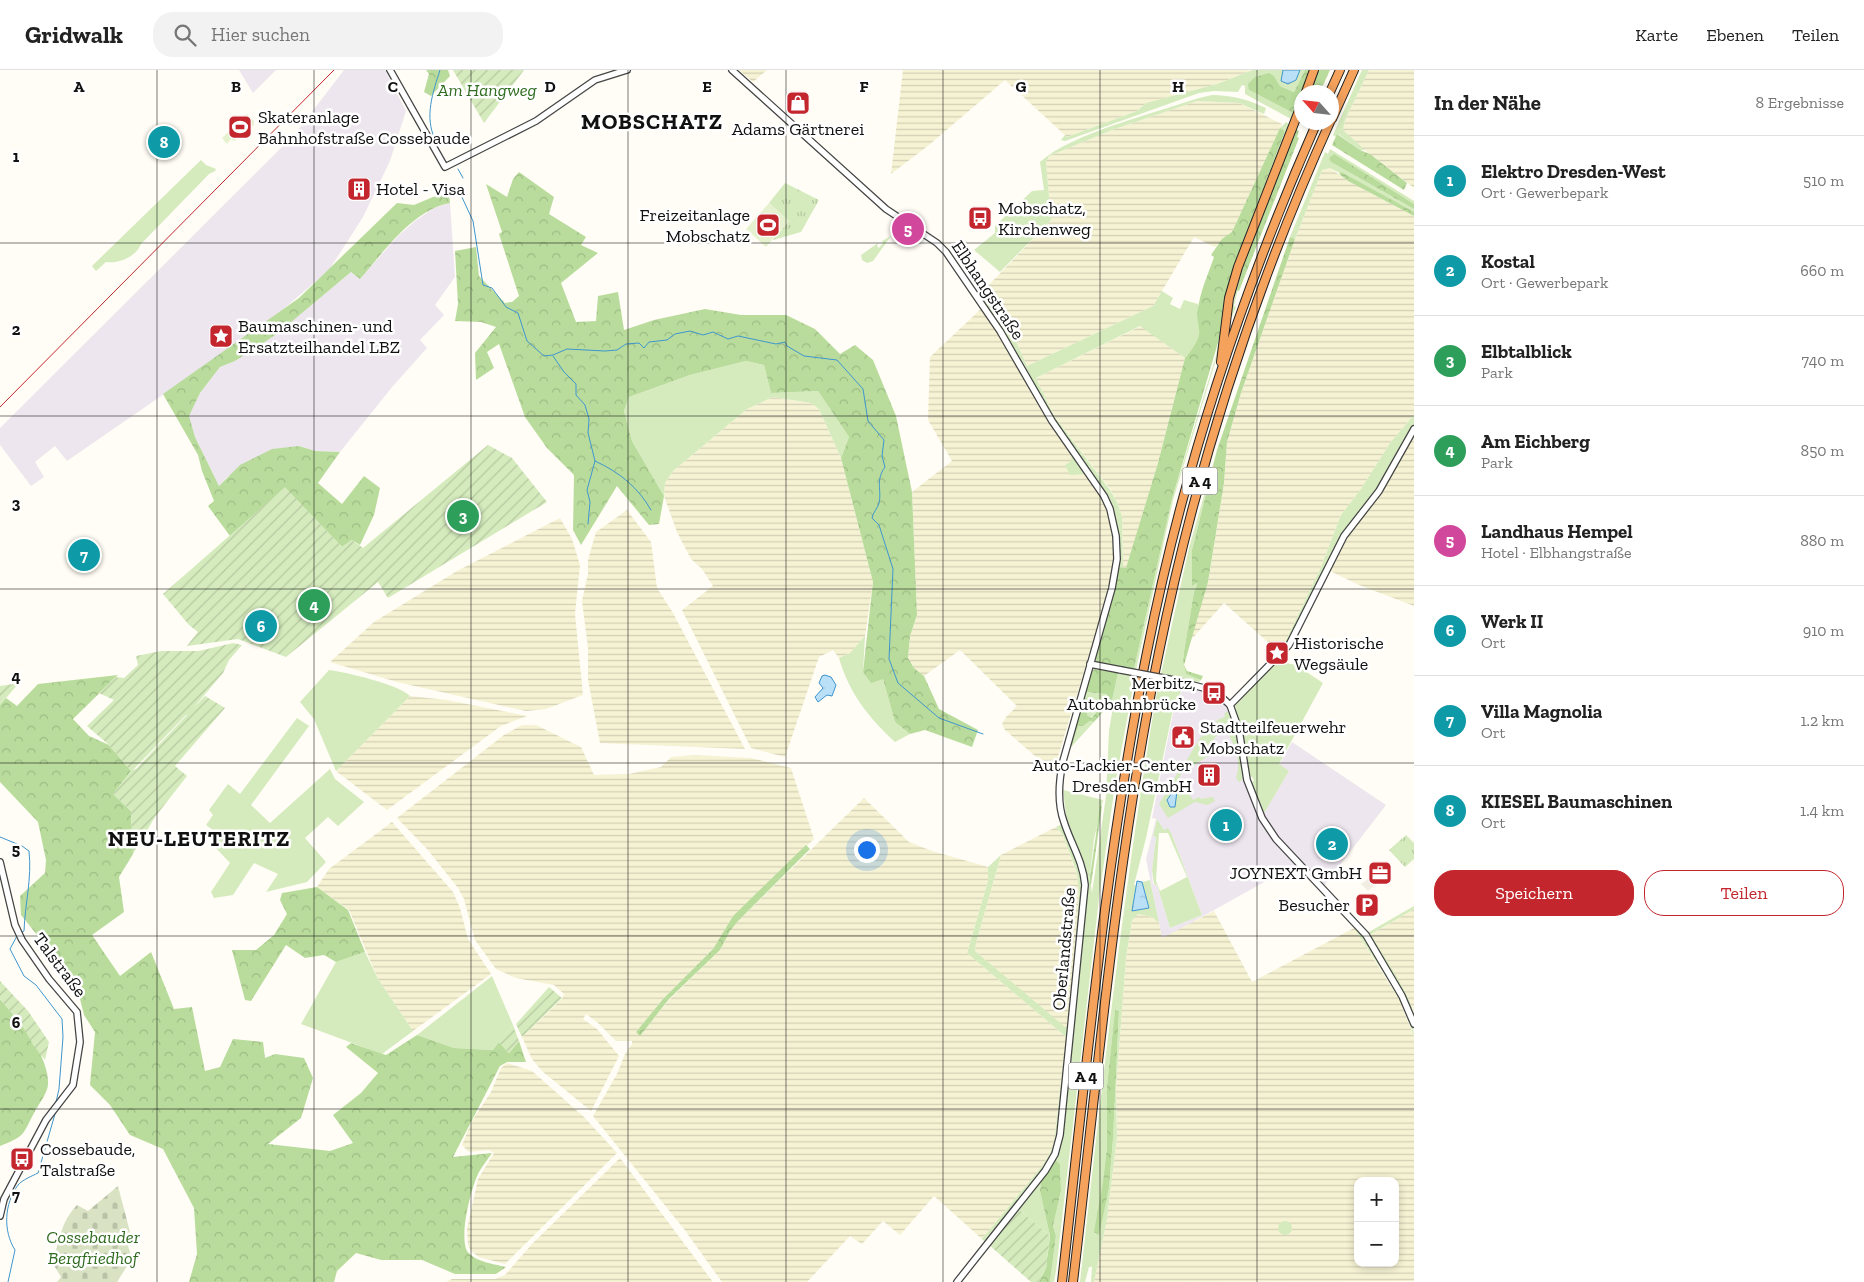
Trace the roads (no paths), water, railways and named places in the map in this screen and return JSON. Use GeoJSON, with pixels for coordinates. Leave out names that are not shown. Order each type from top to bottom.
{"type":"FeatureCollection","features":[{"type":"Feature","properties":{"kind":"highway"},"geometry":{"type":"LineString","coordinates":[[1309,85],[1314,70]]}},
{"type":"Feature","properties":{"kind":"highway"},"geometry":{"type":"LineString","coordinates":[[1333,85],[1340,70]]}},
{"type":"Feature","properties":{"kind":"highway","name":"A 4"},"geometry":{"type":"LineString","coordinates":[[1339,103],[1354,70]]}},
{"type":"Feature","properties":{"kind":"highway"},"geometry":{"type":"LineString","coordinates":[[1218,379],[1235,276],[1294,121]]}},
{"type":"Feature","properties":{"kind":"highway","name":"A 4"},"geometry":{"type":"LineString","coordinates":[[1062,1282],[1103,928],[1131,737],[1169,553],[1197,446],[1218,379],[1257,268],[1314,130]]}},
{"type":"Feature","properties":{"kind":"highway","name":"A 4"},"geometry":{"type":"LineString","coordinates":[[1073,1282],[1123,863],[1144,730],[1170,601],[1194,500],[1226,393],[1268,273],[1327,130]]}},
{"type":"Feature","properties":{"kind":"street"},"geometry":{"type":"LineString","coordinates":[[390,70],[445,167],[541,118],[595,80],[628,70]]}},
{"type":"Feature","properties":{"kind":"street","name":"Elbhangstraße"},"geometry":{"type":"LineString","coordinates":[[732,70],[880,204],[937,242],[946,252],[1000,331],[1052,422],[1104,496],[1113,521],[1116,566]]}},
{"type":"Feature","properties":{"kind":"street"},"geometry":{"type":"LineString","coordinates":[[1230,705],[1289,645],[1344,536],[1379,491],[1414,429]]}},
{"type":"Feature","properties":{"kind":"street","name":"Oberlandstraße"},"geometry":{"type":"LineString","coordinates":[[957,1282],[1045,1171],[1055,1154],[1060,1135],[1085,885],[1082,864],[1061,812],[1060,780],[1063,761],[1112,588],[1116,566]]}},
{"type":"Feature","properties":{"kind":"street"},"geometry":{"type":"LineString","coordinates":[[1090,664],[1174,680],[1215,691],[1230,705],[1238,730],[1247,780],[1262,818],[1280,844],[1366,935],[1402,996],[1414,1024]]}},
{"type":"Feature","properties":{"kind":"street","name":"Talstraße"},"geometry":{"type":"LineString","coordinates":[[0,862],[15,925],[22,940],[49,979],[77,1012],[80,1042],[73,1085],[46,1120],[4,1199],[0,1216]]}},
{"type":"Feature","properties":{"kind":"water"},"geometry":{"type":"Polygon","coordinates":[[[1283,70],[1300,70],[1296,80],[1288,84],[1281,81],[1283,70]]]}},
{"type":"Feature","properties":{"kind":"water"},"geometry":{"type":"Polygon","coordinates":[[[822,676],[831,677],[836,685],[832,696],[827,695],[818,702],[815,697],[823,688],[819,683],[822,676]]]}},
{"type":"Feature","properties":{"kind":"water"},"geometry":{"type":"Polygon","coordinates":[[[1174,790],[1177,791],[1175,807],[1170,807],[1167,800],[1174,790]]]}},
{"type":"Feature","properties":{"kind":"water"},"geometry":{"type":"Polygon","coordinates":[[[1137,881],[1142,882],[1149,908],[1132,911],[1137,881]]]}},
{"type":"Feature","properties":{"kind":"waterway"},"geometry":{"type":"LineString","coordinates":[[435,139],[430,122],[430,113],[432,96],[440,70]]}},
{"type":"Feature","properties":{"kind":"waterway"},"geometry":{"type":"LineString","coordinates":[[458,169],[463,178]]}},
{"type":"Feature","properties":{"kind":"waterway"},"geometry":{"type":"LineString","coordinates":[[460,193],[473,221],[483,285],[492,288],[506,307],[518,313],[527,341],[544,356],[553,355],[567,349],[617,350],[626,344],[639,343],[644,348],[649,342],[667,340],[675,334],[690,331],[703,335],[713,332],[728,339],[738,336],[776,344],[785,342],[787,346],[804,356],[837,360],[863,389],[868,421],[884,440],[882,456],[885,467],[879,481],[880,498],[878,507],[872,518],[879,525],[893,569],[889,659],[898,683],[939,718],[983,734]]}},
{"type":"Feature","properties":{"kind":"waterway"},"geometry":{"type":"LineString","coordinates":[[553,356],[564,372],[576,384],[576,395],[585,405],[589,419],[588,433],[595,461],[612,470],[634,487],[651,510]]}},
{"type":"Feature","properties":{"kind":"waterway"},"geometry":{"type":"LineString","coordinates":[[588,524],[590,502],[587,490],[595,461]]}},
{"type":"Feature","properties":{"kind":"waterway"},"geometry":{"type":"LineString","coordinates":[[0,837],[29,851],[29,881],[24,931],[22,932]]}},
{"type":"Feature","properties":{"kind":"waterway"},"geometry":{"type":"LineString","coordinates":[[17,936],[10,949],[24,976],[36,985],[62,1019],[63,1037],[59,1089],[56,1102]]}},
{"type":"Feature","properties":{"kind":"waterway"},"geometry":{"type":"LineString","coordinates":[[8,1282],[15,1250],[11,1243],[7,1226],[10,1200],[20,1183],[38,1173],[55,1114]]}},
{"type":"Feature","properties":{"kind":"railway"},"geometry":{"type":"LineString","coordinates":[[0,407],[334,70]]}},
{"type":"Feature","properties":{"kind":"place","name":"Adams Gärtnerei"},"geometry":{"type":"Point","coordinates":[798,103]}},
{"type":"Feature","properties":{"kind":"place","name":"Skateranlage Bahnhofstraße Cossebaude"},"geometry":{"type":"Point","coordinates":[240,127]}},
{"type":"Feature","properties":{"kind":"place","name":"KIESEL Baumaschinen"},"geometry":{"type":"Point","coordinates":[164,142]}},
{"type":"Feature","properties":{"kind":"place","name":"Hotel - Visa"},"geometry":{"type":"Point","coordinates":[359,189]}},
{"type":"Feature","properties":{"kind":"place","name":"Mobschatz, Kirchenweg"},"geometry":{"type":"Point","coordinates":[980,218]}},
{"type":"Feature","properties":{"kind":"place","name":"Freizeitanlage Mobschatz"},"geometry":{"type":"Point","coordinates":[768,225]}},
{"type":"Feature","properties":{"kind":"place","name":"Landhaus Hempel"},"geometry":{"type":"Point","coordinates":[908,229]}},
{"type":"Feature","properties":{"kind":"place","name":"Baumaschinen- und Ersatzteilhandel LBZ"},"geometry":{"type":"Point","coordinates":[221,336]}},
{"type":"Feature","properties":{"kind":"place","name":"Elbtalblick"},"geometry":{"type":"Point","coordinates":[463,516]}},
{"type":"Feature","properties":{"kind":"place","name":"Villa Magnolia"},"geometry":{"type":"Point","coordinates":[84,555]}},
{"type":"Feature","properties":{"kind":"place","name":"Am Eichberg"},"geometry":{"type":"Point","coordinates":[314,605]}},
{"type":"Feature","properties":{"kind":"place","name":"Werk II"},"geometry":{"type":"Point","coordinates":[261,626]}},
{"type":"Feature","properties":{"kind":"place","name":"Historische Wegsäule"},"geometry":{"type":"Point","coordinates":[1277,653]}},
{"type":"Feature","properties":{"kind":"place","name":"Merbitz, Autobahnbrücke"},"geometry":{"type":"Point","coordinates":[1214,693]}},
{"type":"Feature","properties":{"kind":"place","name":"Stadtteilfeuerwehr Mobschatz"},"geometry":{"type":"Point","coordinates":[1183,737]}},
{"type":"Feature","properties":{"kind":"place","name":"Auto-Lackier-Center Dresden GmbH"},"geometry":{"type":"Point","coordinates":[1209,775]}},
{"type":"Feature","properties":{"kind":"place","name":"Elektro Dresden-West"},"geometry":{"type":"Point","coordinates":[1226,825]}},
{"type":"Feature","properties":{"kind":"place","name":"Kostal"},"geometry":{"type":"Point","coordinates":[1332,844]}},
{"type":"Feature","properties":{"kind":"place","name":"JOYNEXT GmbH"},"geometry":{"type":"Point","coordinates":[1380,873]}},
{"type":"Feature","properties":{"kind":"place","name":"Besucher"},"geometry":{"type":"Point","coordinates":[1367,905]}},
{"type":"Feature","properties":{"kind":"place","name":"Cossebaude, Talstraße"},"geometry":{"type":"Point","coordinates":[22,1159]}},
{"type":"Feature","properties":{"kind":"district","name":"MOBSCHATZ"},"geometry":{"type":"Point","coordinates":[652,121]}},
{"type":"Feature","properties":{"kind":"district","name":"NEU-LEUTERITZ"},"geometry":{"type":"Point","coordinates":[199,838]}},
{"type":"Feature","properties":{"kind":"park label","name":"Am Hangweg"},"geometry":{"type":"Point","coordinates":[487,90]}},
{"type":"Feature","properties":{"kind":"park label","name":"Cossebauder Bergfriedhof"},"geometry":{"type":"Point","coordinates":[93,1247]}}]}
